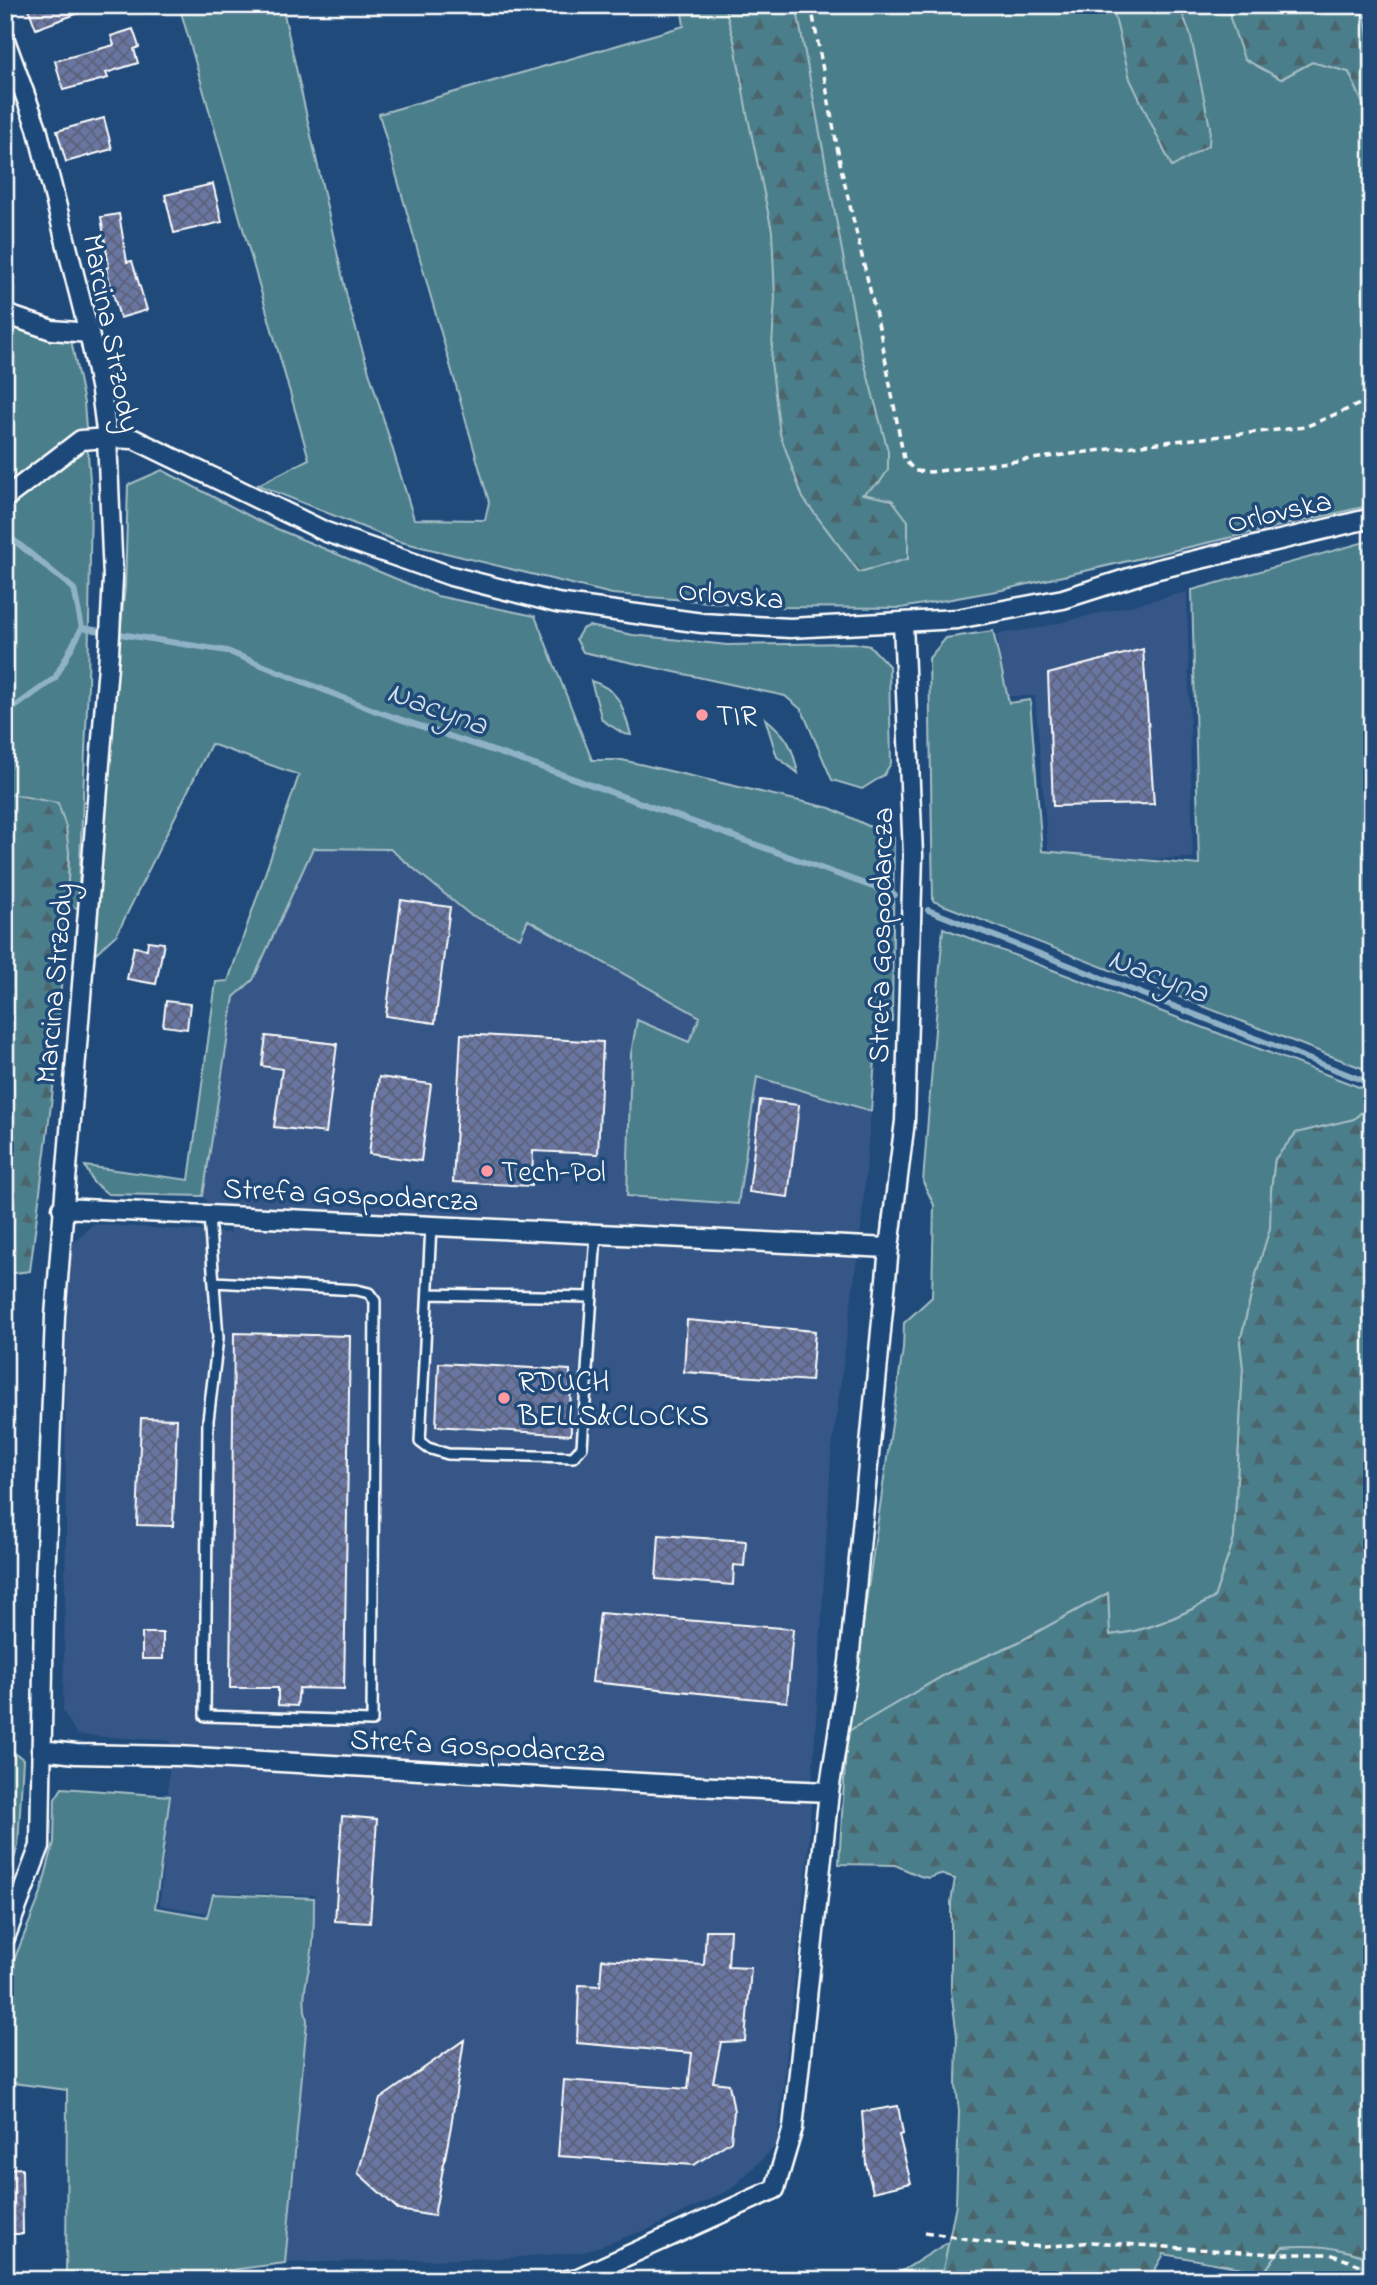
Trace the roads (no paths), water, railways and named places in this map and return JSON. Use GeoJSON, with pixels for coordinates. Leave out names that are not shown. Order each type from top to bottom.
{"type":"FeatureCollection","features":[{"type":"Feature","properties":{"kind":"street","name":"Marcina Strzody"},"geometry":{"type":"LineString","coordinates":[[5,40],[37,128],[101,391],[107,438],[113,578],[62,1208],[52,1384],[40,1846],[5,1938]]}},
{"type":"Feature","properties":{"kind":"street"},"geometry":{"type":"LineString","coordinates":[[5,314],[52,330],[89,333]]}},
{"type":"Feature","properties":{"kind":"street","name":"Orlovska"},"geometry":{"type":"LineString","coordinates":[[5,498],[81,440],[134,439],[326,532],[451,576],[545,600],[702,623],[790,628],[957,620],[1063,599],[1154,570],[1372,518]]}},
{"type":"Feature","properties":{"kind":"street","name":"Strefa Gospodarcza"},"geometry":{"type":"LineString","coordinates":[[565,2280],[590,2273],[775,2189],[793,2128],[829,1791],[849,1662],[889,1248],[905,1121],[913,855],[903,623]]}},
{"type":"Feature","properties":{"kind":"street","name":"Strefa Gospodarcza"},"geometry":{"type":"LineString","coordinates":[[62,1208],[889,1248]]}},
{"type":"Feature","properties":{"kind":"street","name":"Strefa Gospodarcza"},"geometry":{"type":"LineString","coordinates":[[41,1750],[76,1754],[197,1757],[694,1786],[829,1791]]}},
{"type":"Feature","properties":{"kind":"lane"},"geometry":{"type":"LineString","coordinates":[[209,1216],[218,1338],[208,1420],[205,1716],[372,1721],[375,1301],[369,1293],[357,1290],[214,1282]]}},
{"type":"Feature","properties":{"kind":"lane"},"geometry":{"type":"LineString","coordinates":[[431,1226],[420,1442],[428,1448],[448,1454],[573,1457],[582,1447],[596,1234]]}},
{"type":"Feature","properties":{"kind":"lane"},"geometry":{"type":"LineString","coordinates":[[428,1294],[592,1297]]}},
{"type":"Feature","properties":{"kind":"waterway","name":"Nacyna"},"geometry":{"type":"LineString","coordinates":[[5,533],[74,589],[82,628]]}},
{"type":"Feature","properties":{"kind":"waterway","name":"Nacyna"},"geometry":{"type":"LineString","coordinates":[[82,628],[227,651],[376,711],[558,773],[895,895]]}},
{"type":"Feature","properties":{"kind":"waterway"},"geometry":{"type":"LineString","coordinates":[[5,714],[55,678],[82,628]]}},
{"type":"Feature","properties":{"kind":"waterway","name":"Nacyna"},"geometry":{"type":"LineString","coordinates":[[928,910],[1372,1084]]}},
{"type":"Feature","properties":{"kind":"place","name":"TIR"},"geometry":{"type":"Point","coordinates":[702,715]}},
{"type":"Feature","properties":{"kind":"place","name":"Tech-Pol"},"geometry":{"type":"Point","coordinates":[487,1171]}},
{"type":"Feature","properties":{"kind":"place","name":"RDUCH BELLS&CLOCKS"},"geometry":{"type":"Point","coordinates":[504,1398]}}]}
